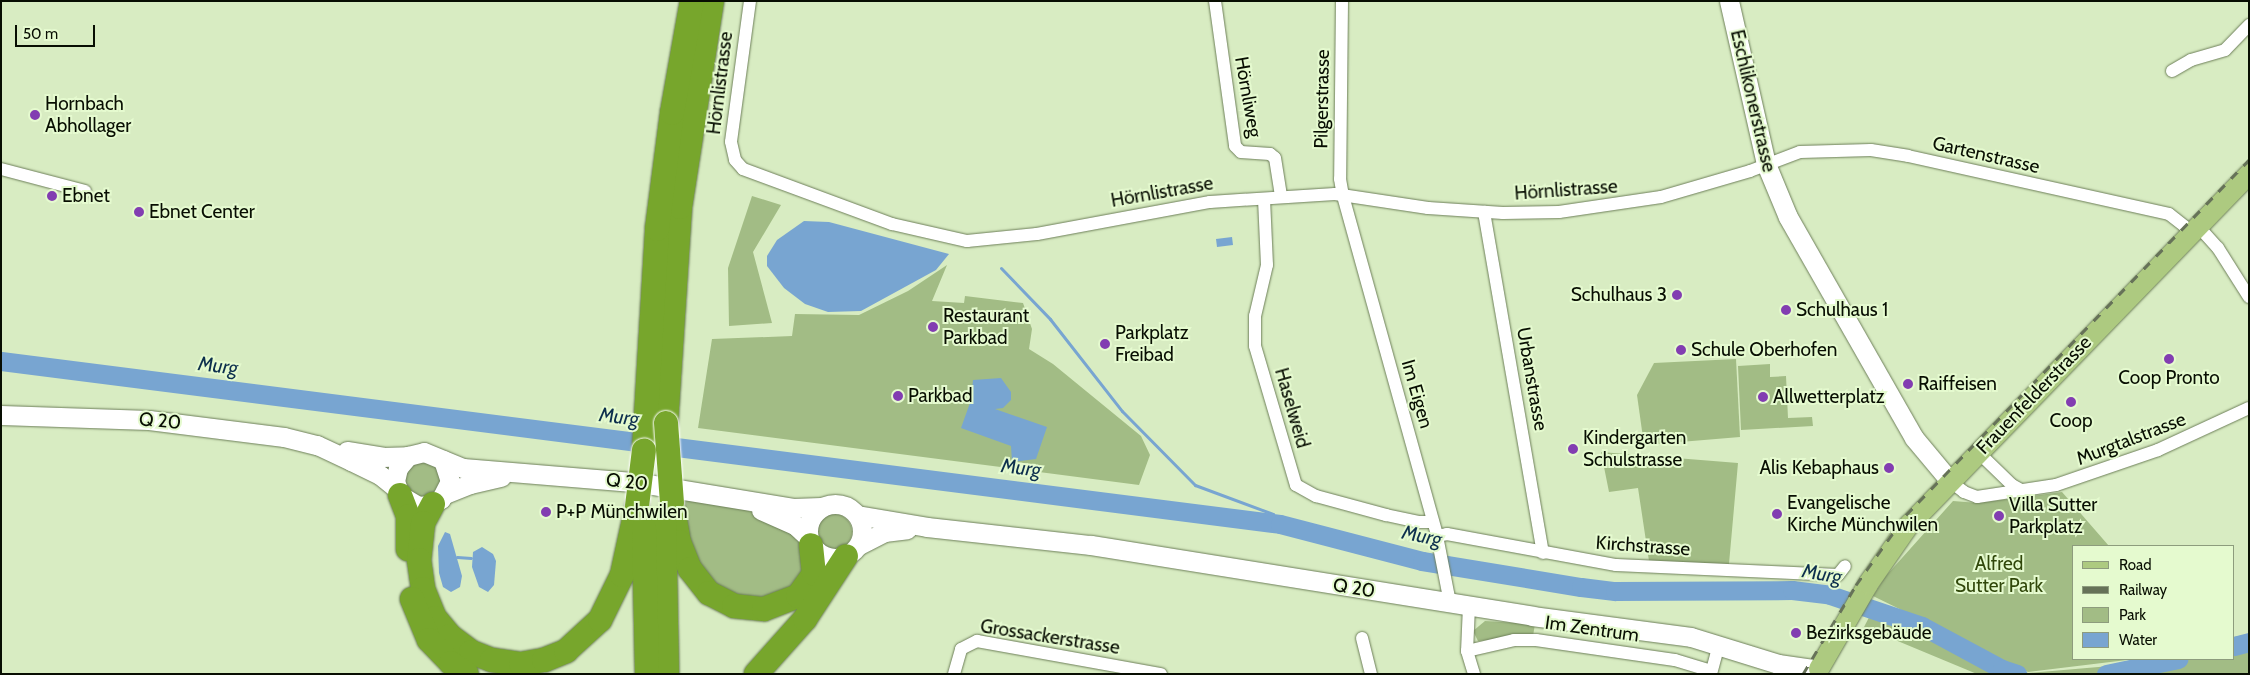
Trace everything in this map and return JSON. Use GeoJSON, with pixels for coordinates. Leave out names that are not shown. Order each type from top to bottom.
{"type":"FeatureCollection","features":[{"type":"Feature","properties":{"kind":"highway"},"geometry":{"type":"LineString","coordinates":[[647,674],[654,504],[661,192],[692,1]]}},
{"type":"Feature","properties":{"kind":"highway"},"geometry":{"type":"LineString","coordinates":[[667,674],[654,504],[644,450],[655,422],[680,207],[712,1]]}},
{"type":"Feature","properties":{"kind":"highway"},"geometry":{"type":"LineString","coordinates":[[398,492],[408,516],[407,574],[414,610],[433,645],[468,674]]}},
{"type":"Feature","properties":{"kind":"highway"},"geometry":{"type":"LineString","coordinates":[[439,499],[424,523],[419,560],[423,588],[431,611],[450,636],[471,652],[492,660],[521,664],[544,660],[566,651],[600,620],[654,504]]}},
{"type":"Feature","properties":{"kind":"highway"},"geometry":{"type":"LineString","coordinates":[[654,504],[682,551],[693,575],[709,592],[734,606],[764,609],[798,596],[814,574],[810,541]]}},
{"type":"Feature","properties":{"kind":"highway"},"geometry":{"type":"LineString","coordinates":[[756,674],[808,614],[852,550]]}},
{"type":"Feature","properties":{"kind":"main road","name":"Eschlikonerstrasse"},"geometry":{"type":"LineString","coordinates":[[1729,1],[1766,164],[1788,217],[1898,412],[1914,438],[1950,481]]}},
{"type":"Feature","properties":{"kind":"main road","name":"Frauenfelderstrasse"},"geometry":{"type":"LineString","coordinates":[[1820,672],[1844,624],[1868,584],[1909,525],[2249,174]]}},
{"type":"Feature","properties":{"kind":"main road","name":"Q 20"},"geometry":{"type":"LineString","coordinates":[[1,416],[149,420],[249,431],[374,456],[408,456],[426,452],[461,468],[635,482],[800,509],[842,504],[857,514],[927,527],[1091,546],[1469,606],[1634,628],[1719,644],[1784,669],[1820,672]]}},
{"type":"Feature","properties":{"kind":"main road","name":"Q 20"},"geometry":{"type":"LineString","coordinates":[[317,445],[366,467],[413,505],[439,499],[470,484],[520,474]]}},
{"type":"Feature","properties":{"kind":"main road"},"geometry":{"type":"LineString","coordinates":[[398,492],[396,471],[408,456]]}},
{"type":"Feature","properties":{"kind":"main road"},"geometry":{"type":"LineString","coordinates":[[439,499],[450,478],[443,460]]}},
{"type":"Feature","properties":{"kind":"main road","name":"Q 20"},"geometry":{"type":"LineString","coordinates":[[732,499],[789,522],[825,557],[852,550],[884,532],[927,527]]}},
{"type":"Feature","properties":{"kind":"main road"},"geometry":{"type":"LineString","coordinates":[[810,541],[810,520],[821,507]]}},
{"type":"Feature","properties":{"kind":"main road"},"geometry":{"type":"LineString","coordinates":[[852,550],[862,528],[857,514]]}},
{"type":"Feature","properties":{"kind":"street","name":"Hörnlistrasse"},"geometry":{"type":"LineString","coordinates":[[750,1],[731,142],[735,160],[743,169],[806,194],[928,234],[967,241],[1037,234],[1191,204],[1335,194],[1484,212],[1545,213],[1635,203],[1696,188],[1766,164]]}},
{"type":"Feature","properties":{"kind":"street","name":"Hörnliweg"},"geometry":{"type":"LineString","coordinates":[[1215,1],[1232,137],[1240,152],[1270,154],[1275,158],[1281,197]]}},
{"type":"Feature","properties":{"kind":"street","name":"Pilgerstrasse"},"geometry":{"type":"LineString","coordinates":[[1342,1],[1340,178],[1343,196]]}},
{"type":"Feature","properties":{"kind":"street"},"geometry":{"type":"LineString","coordinates":[[2172,71],[2191,60],[2225,50],[2249,25]]}},
{"type":"Feature","properties":{"kind":"street","name":"Gartenstrasse"},"geometry":{"type":"LineString","coordinates":[[1766,164],[1800,152],[1894,153],[2169,214],[2195,229],[2218,248],[2249,297]]}},
{"type":"Feature","properties":{"kind":"street"},"geometry":{"type":"LineString","coordinates":[[1,169],[85,191]]}},
{"type":"Feature","properties":{"kind":"street","name":"Im Eigen"},"geometry":{"type":"LineString","coordinates":[[1343,196],[1442,554],[1448,580],[1450,603]]}},
{"type":"Feature","properties":{"kind":"street","name":"Haselweid"},"geometry":{"type":"LineString","coordinates":[[1264,199],[1267,265],[1254,320],[1255,346],[1296,485],[1316,496],[1386,515],[1418,522],[1432,522]]}},
{"type":"Feature","properties":{"kind":"street","name":"Urbanstrasse"},"geometry":{"type":"LineString","coordinates":[[1484,212],[1543,553]]}},
{"type":"Feature","properties":{"kind":"street","name":"Murgtalstrasse"},"geometry":{"type":"LineString","coordinates":[[1950,481],[1964,492],[1977,497],[2023,491],[2078,480],[2180,441],[2249,408]]}},
{"type":"Feature","properties":{"kind":"street"},"geometry":{"type":"LineString","coordinates":[[1978,452],[2012,485],[2023,491]]}},
{"type":"Feature","properties":{"kind":"street","name":"Kirchstrasse"},"geometry":{"type":"LineString","coordinates":[[1437,536],[1447,534],[1616,565],[1838,575],[1845,566]]}},
{"type":"Feature","properties":{"kind":"street"},"geometry":{"type":"LineString","coordinates":[[1469,606],[1467,651],[1474,674]]}},
{"type":"Feature","properties":{"kind":"street"},"geometry":{"type":"LineString","coordinates":[[1362,638],[1371,674]]}},
{"type":"Feature","properties":{"kind":"street","name":"Im Zentrum"},"geometry":{"type":"LineString","coordinates":[[1467,651],[1514,640],[1536,640],[1675,660],[1711,673],[1719,644]]}},
{"type":"Feature","properties":{"kind":"street","name":"Grossackerstrasse"},"geometry":{"type":"LineString","coordinates":[[954,674],[961,649],[978,641],[1160,674]]}},
{"type":"Feature","properties":{"kind":"green space"},"geometry":{"type":"Polygon","coordinates":[[[752,196],[781,205],[753,252],[772,323],[729,326],[728,268],[752,196]]]}},
{"type":"Feature","properties":{"kind":"green space","name":"Parkbad"},"geometry":{"type":"Polygon","coordinates":[[[947,265],[932,301],[964,303],[965,296],[1023,303],[1032,329],[1029,349],[1053,364],[1141,436],[1150,455],[1139,485],[698,428],[712,339],[792,336],[795,314],[859,315],[908,291],[947,265]]]}},
{"type":"Feature","properties":{"kind":"green space"},"geometry":{"type":"Polygon","coordinates":[[[1736,359],[1740,437],[1644,445],[1637,395],[1654,363],[1736,359]]]}},
{"type":"Feature","properties":{"kind":"green space","name":"Allwetterplatz"},"geometry":{"type":"Polygon","coordinates":[[[1770,364],[1770,377],[1786,376],[1788,418],[1812,417],[1813,426],[1741,430],[1738,366],[1770,364]]]}},
{"type":"Feature","properties":{"kind":"green space"},"geometry":{"type":"Polygon","coordinates":[[[1601,452],[1738,463],[1729,564],[1649,561],[1638,488],[1609,492],[1601,452]]]}},
{"type":"Feature","properties":{"kind":"green space"},"geometry":{"type":"Polygon","coordinates":[[[413,459],[440,466],[441,491],[419,500],[401,481],[413,459]]]}},
{"type":"Feature","properties":{"kind":"green space","name":"Alfred Sutter Park"},"geometry":{"type":"Polygon","coordinates":[[[2062,492],[2108,545],[2072,545],[2072,660],[2127,660],[2028,672],[1873,596],[1885,577],[1953,501],[1978,503],[2062,492]]]}},
{"type":"Feature","properties":{"kind":"green space"},"geometry":{"type":"Polygon","coordinates":[[[680,496],[746,510],[774,520],[799,537],[807,560],[799,587],[747,603],[698,574],[680,496]]]}},
{"type":"Feature","properties":{"kind":"green space"},"geometry":{"type":"Polygon","coordinates":[[[834,514],[841,515],[847,519],[851,525],[851,539],[847,545],[841,549],[834,550],[827,549],[821,545],[817,539],[816,532],[817,525],[821,519],[827,515],[834,514]]]}},
{"type":"Feature","properties":{"kind":"green space"},"geometry":{"type":"Polygon","coordinates":[[[1877,602],[2028,673],[2133,664],[2147,660],[2235,660],[2235,637],[2249,634],[2249,674],[1977,674],[1864,627],[1877,602]]]}},
{"type":"Feature","properties":{"kind":"green space"},"geometry":{"type":"Polygon","coordinates":[[[1485,621],[1535,624],[1533,636],[1478,641],[1473,631],[1485,621]]]}},
{"type":"Feature","properties":{"kind":"water"},"geometry":{"type":"Polygon","coordinates":[[[804,221],[829,222],[949,254],[936,270],[861,311],[828,312],[805,304],[784,288],[767,266],[767,256],[777,240],[804,221]]]}},
{"type":"Feature","properties":{"kind":"water"},"geometry":{"type":"Polygon","coordinates":[[[1232,237],[1233,245],[1217,247],[1216,239],[1232,237]]]}},
{"type":"Feature","properties":{"kind":"water"},"geometry":{"type":"Polygon","coordinates":[[[1001,378],[1011,392],[1011,400],[1003,408],[995,409],[1047,427],[1036,459],[1012,462],[1011,446],[961,428],[971,400],[973,380],[1001,378]]]}},
{"type":"Feature","properties":{"kind":"water"},"geometry":{"type":"Polygon","coordinates":[[[445,532],[450,534],[462,576],[460,587],[451,592],[443,587],[439,573],[438,546],[445,532]]]}},
{"type":"Feature","properties":{"kind":"water"},"geometry":{"type":"Polygon","coordinates":[[[482,547],[493,554],[496,561],[494,585],[488,592],[479,587],[472,567],[473,552],[482,547]]]}},
{"type":"Feature","properties":{"kind":"waterway"},"geometry":{"type":"LineString","coordinates":[[1001,268],[1050,319],[1122,411],[1195,485],[1273,514],[1276,524]]}},
{"type":"Feature","properties":{"kind":"waterway","name":"Murg"},"geometry":{"type":"LineString","coordinates":[[1,361],[1280,524],[1422,561],[1581,587],[1615,591],[1792,590],[1830,595],[1922,626],[2002,669],[2017,674]]}},
{"type":"Feature","properties":{"kind":"waterway"},"geometry":{"type":"LineString","coordinates":[[457,557],[471,558]]}},
{"type":"Feature","properties":{"kind":"waterway","name":"Murg"},"geometry":{"type":"LineString","coordinates":[[2235,646],[2249,642]]}},
{"type":"Feature","properties":{"kind":"waterway","name":"Murg"},"geometry":{"type":"LineString","coordinates":[[2106,674],[2173,660]]}},
{"type":"Feature","properties":{"kind":"railway"},"geometry":{"type":"LineString","coordinates":[[1803,674],[1856,585],[1906,515],[2249,160]]}},
{"type":"Feature","properties":{"kind":"place","name":"Hornbach Abhollager"},"geometry":{"type":"Point","coordinates":[35,115]}},
{"type":"Feature","properties":{"kind":"place","name":"Ebnet"},"geometry":{"type":"Point","coordinates":[52,196]}},
{"type":"Feature","properties":{"kind":"place","name":"Ebnet Center"},"geometry":{"type":"Point","coordinates":[139,212]}},
{"type":"Feature","properties":{"kind":"place","name":"Schulhaus 3"},"geometry":{"type":"Point","coordinates":[1677,295]}},
{"type":"Feature","properties":{"kind":"place","name":"Schulhaus 1"},"geometry":{"type":"Point","coordinates":[1786,310]}},
{"type":"Feature","properties":{"kind":"place","name":"Restaurant Parkbad"},"geometry":{"type":"Point","coordinates":[933,327]}},
{"type":"Feature","properties":{"kind":"place","name":"Parkplatz Freibad"},"geometry":{"type":"Point","coordinates":[1105,344]}},
{"type":"Feature","properties":{"kind":"place","name":"Schule Oberhofen"},"geometry":{"type":"Point","coordinates":[1681,350]}},
{"type":"Feature","properties":{"kind":"place","name":"Coop Pronto"},"geometry":{"type":"Point","coordinates":[2169,359]}},
{"type":"Feature","properties":{"kind":"place","name":"Raiffeisen"},"geometry":{"type":"Point","coordinates":[1908,384]}},
{"type":"Feature","properties":{"kind":"place","name":"Parkbad"},"geometry":{"type":"Point","coordinates":[898,396]}},
{"type":"Feature","properties":{"kind":"place","name":"Allwetterplatz"},"geometry":{"type":"Point","coordinates":[1763,397]}},
{"type":"Feature","properties":{"kind":"place","name":"Coop"},"geometry":{"type":"Point","coordinates":[2071,402]}},
{"type":"Feature","properties":{"kind":"place","name":"Kindergarten Schulstrasse"},"geometry":{"type":"Point","coordinates":[1573,449]}},
{"type":"Feature","properties":{"kind":"place","name":"Alis Kebaphaus"},"geometry":{"type":"Point","coordinates":[1889,468]}},
{"type":"Feature","properties":{"kind":"place","name":"P+P Münchwilen"},"geometry":{"type":"Point","coordinates":[546,512]}},
{"type":"Feature","properties":{"kind":"place","name":"Evangelische Kirche Münchwilen"},"geometry":{"type":"Point","coordinates":[1777,514]}},
{"type":"Feature","properties":{"kind":"place","name":"Villa Sutter Parkplatz"},"geometry":{"type":"Point","coordinates":[1999,516]}},
{"type":"Feature","properties":{"kind":"place","name":"Bezirksgebäude"},"geometry":{"type":"Point","coordinates":[1796,633]}}]}
